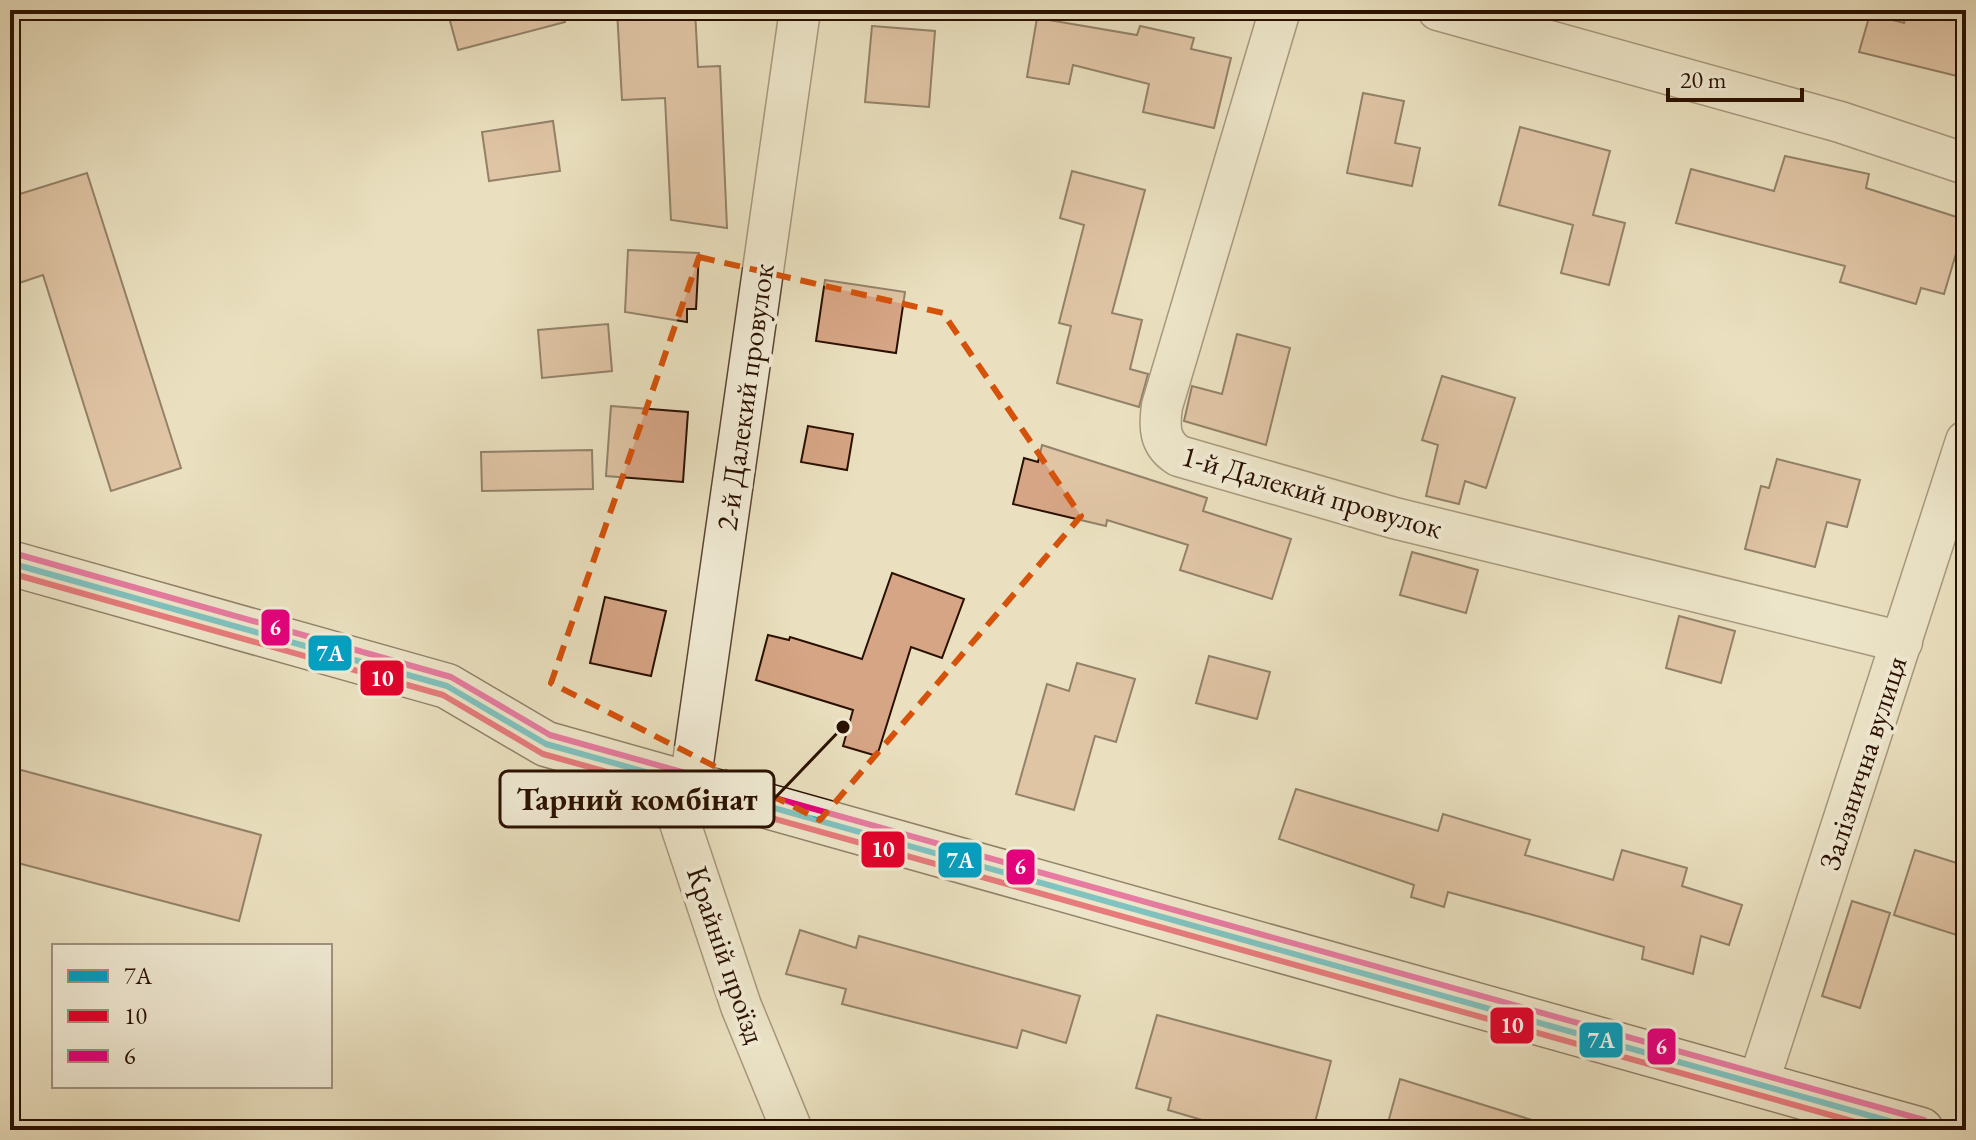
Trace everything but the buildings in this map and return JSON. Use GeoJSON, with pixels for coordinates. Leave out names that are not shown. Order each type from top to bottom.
{"type":"FeatureCollection","features":[{"type":"Feature","properties":{"kind":"main road"},"geometry":{"type":"LineString","coordinates":[[10,563],[447,686],[546,744],[1921,1130]]}},
{"type":"Feature","properties":{"kind":"street","name":"2-й Далекий провулок"},"geometry":{"type":"LineString","coordinates":[[678,781],[800,10]]}},
{"type":"Feature","properties":{"kind":"street","name":"1-й Далекий провулок"},"geometry":{"type":"LineString","coordinates":[[1280,10],[1162,406],[1159,422],[1168,450],[1179,456],[1394,518],[1902,642]]}},
{"type":"Feature","properties":{"kind":"street"},"geometry":{"type":"LineString","coordinates":[[1438,10],[1840,122],[1966,164]]}},
{"type":"Feature","properties":{"kind":"street","name":"Залізнична вулиця"},"geometry":{"type":"LineString","coordinates":[[1758,1084],[1966,441]]}},
{"type":"Feature","properties":{"kind":"street","name":"Крайній проїзд"},"geometry":{"type":"LineString","coordinates":[[678,781],[741,1006],[792,1130]]}},
{"type":"Feature","properties":{"kind":"highlighted area"},"geometry":{"type":"Polygon","coordinates":[[[699,257],[943,313],[1081,516],[820,820],[551,683],[699,257]]]}},
{"type":"Feature","properties":{"kind":"transit line","name":"6"},"geometry":{"type":"LineString","coordinates":[[13,553],[451,677],[550,735],[1924,1120]]}},
{"type":"Feature","properties":{"kind":"transit line","name":"7А"},"geometry":{"type":"LineString","coordinates":[[10,563],[447,686],[546,744],[1921,1130]]}},
{"type":"Feature","properties":{"kind":"transit line","name":"10"},"geometry":{"type":"LineString","coordinates":[[10,573],[443,695],[543,754],[1884,1130]]}},
{"type":"Feature","properties":{"kind":"place","name":"Тарний комбінат"},"geometry":{"type":"Point","coordinates":[843,727]}}]}
